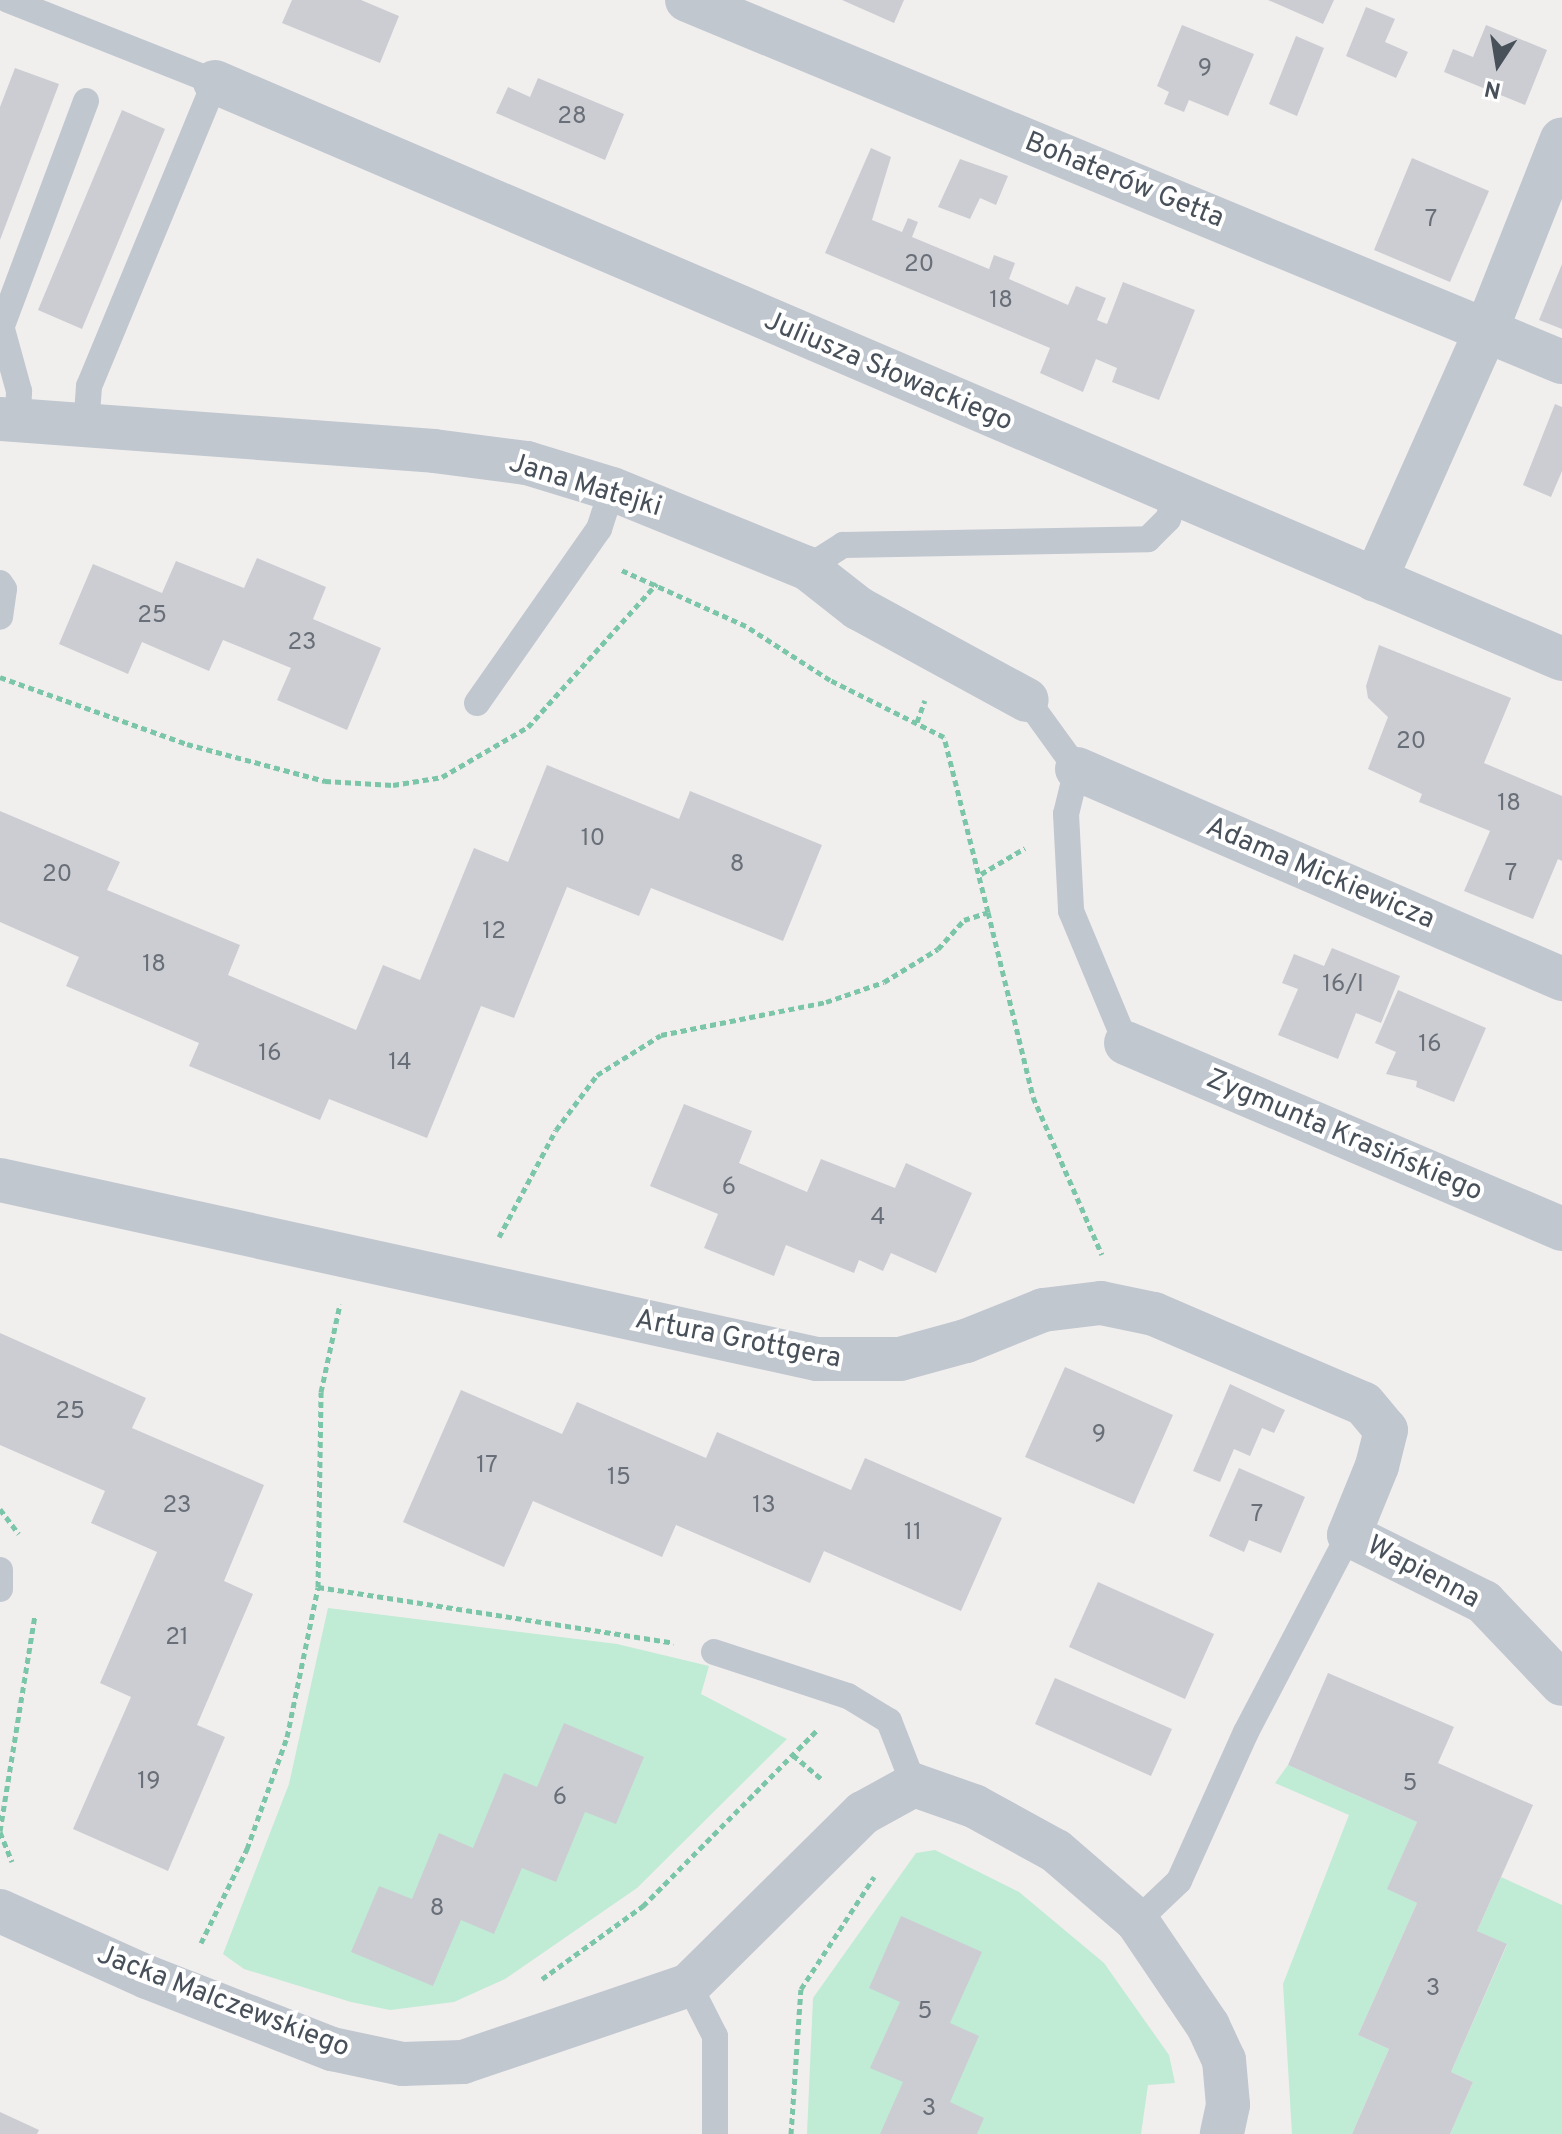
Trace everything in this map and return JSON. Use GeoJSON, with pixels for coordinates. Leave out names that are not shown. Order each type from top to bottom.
{"type":"FeatureCollection","features":[{"type":"Feature","properties":{"kind":"street","name":"Bohaterów Getta"},"geometry":{"type":"LineString","coordinates":[[687,0],[1562,362]]}},
{"type":"Feature","properties":{"kind":"street","name":"Juliusza Słowackiego"},"geometry":{"type":"LineString","coordinates":[[215,82],[1176,497],[1562,659]]}},
{"type":"Feature","properties":{"kind":"street"},"geometry":{"type":"LineString","coordinates":[[1375,580],[1486,331],[1562,139]]}},
{"type":"Feature","properties":{"kind":"street","name":"Jana Matejki"},"geometry":{"type":"LineString","coordinates":[[9,420],[434,451],[527,463],[612,489],[807,568],[858,608],[1027,700]]}},
{"type":"Feature","properties":{"kind":"street","name":"Adama Mickiewicza"},"geometry":{"type":"LineString","coordinates":[[1077,769],[1562,979]]}},
{"type":"Feature","properties":{"kind":"street","name":"Zygmunta Krasińskiego"},"geometry":{"type":"LineString","coordinates":[[1126,1043],[1562,1229]]}},
{"type":"Feature","properties":{"kind":"street","name":"Artura Grottgera"},"geometry":{"type":"LineString","coordinates":[[0,1180],[472,1287],[817,1359],[857,1362],[900,1359],[966,1341],[1043,1310],[1101,1303],[1154,1314],[1364,1404],[1386,1430],[1377,1466],[1349,1535]]}},
{"type":"Feature","properties":{"kind":"street","name":"Wapienna"},"geometry":{"type":"LineString","coordinates":[[1349,1535],[1484,1602],[1562,1684]]}},
{"type":"Feature","properties":{"kind":"street"},"geometry":{"type":"LineString","coordinates":[[914,1785],[974,1806],[1056,1851],[1137,1921],[1208,2026],[1224,2060],[1228,2105],[1222,2134]]}},
{"type":"Feature","properties":{"kind":"street","name":"Jacka Malczewskiego"},"geometry":{"type":"LineString","coordinates":[[8,1892],[332,2049],[402,2064],[463,2062],[689,1985],[863,1813],[914,1785]]}},
{"type":"Feature","properties":{"kind":"lane"},"geometry":{"type":"LineString","coordinates":[[8,0],[215,82],[89,386],[86,428]]}},
{"type":"Feature","properties":{"kind":"lane"},"geometry":{"type":"LineString","coordinates":[[9,420],[19,391],[2,322],[86,101]]}},
{"type":"Feature","properties":{"kind":"lane"},"geometry":{"type":"LineString","coordinates":[[477,703],[582,556],[599,529],[612,489]]}},
{"type":"Feature","properties":{"kind":"lane"},"geometry":{"type":"LineString","coordinates":[[807,568],[843,545],[1148,539],[1168,519],[1176,497]]}},
{"type":"Feature","properties":{"kind":"lane"},"geometry":{"type":"LineString","coordinates":[[0,583],[4,589],[0,617]]}},
{"type":"Feature","properties":{"kind":"lane"},"geometry":{"type":"LineString","coordinates":[[1027,700],[1077,769],[1066,814],[1071,911],[1126,1043]]}},
{"type":"Feature","properties":{"kind":"lane"},"geometry":{"type":"LineString","coordinates":[[1137,1921],[1179,1881],[1246,1732],[1349,1535]]}},
{"type":"Feature","properties":{"kind":"lane"},"geometry":{"type":"LineString","coordinates":[[0,1570],[0,1589]]}},
{"type":"Feature","properties":{"kind":"lane"},"geometry":{"type":"LineString","coordinates":[[714,1652],[848,1696],[889,1721],[914,1785]]}},
{"type":"Feature","properties":{"kind":"lane"},"geometry":{"type":"LineString","coordinates":[[689,1985],[715,2036],[715,2134]]}},
{"type":"Feature","properties":{"kind":"path"},"geometry":{"type":"LineString","coordinates":[[582,556],[657,583],[746,626],[830,680],[944,737],[1033,1097],[1102,1254]]}},
{"type":"Feature","properties":{"kind":"path"},"geometry":{"type":"LineString","coordinates":[[0,677],[187,744],[325,781],[393,785],[442,777],[528,727],[657,583]]}},
{"type":"Feature","properties":{"kind":"path"},"geometry":{"type":"LineString","coordinates":[[472,1287],[556,1130],[597,1075],[661,1035],[826,1002],[884,982],[938,949],[964,920],[988,912]]}},
{"type":"Feature","properties":{"kind":"path"},"geometry":{"type":"LineString","coordinates":[[199,1948],[247,1849],[287,1737],[318,1587],[321,1392],[350,1259]]}},
{"type":"Feature","properties":{"kind":"path"},"geometry":{"type":"LineString","coordinates":[[0,1509],[11,1517],[23,1541]]}},
{"type":"Feature","properties":{"kind":"path"},"geometry":{"type":"LineString","coordinates":[[318,1587],[649,1638]]}},
{"type":"Feature","properties":{"kind":"path"},"geometry":{"type":"LineString","coordinates":[[8,1892],[0,1831],[36,1609]]}},
{"type":"Feature","properties":{"kind":"path"},"geometry":{"type":"LineString","coordinates":[[531,1986],[643,1906],[848,1696]]}},
{"type":"Feature","properties":{"kind":"path"},"geometry":{"type":"LineString","coordinates":[[791,2134],[801,1989],[878,1872]]}},
{"type":"Feature","properties":{"kind":"green space"},"geometry":{"type":"Polygon","coordinates":[[[328,1608],[617,1644],[709,1666],[701,1694],[787,1739],[637,1888],[505,1979],[454,2002],[390,2010],[351,2002],[244,1969],[223,1954],[289,1784],[328,1608]]]}},
{"type":"Feature","properties":{"kind":"green space"},"geometry":{"type":"Polygon","coordinates":[[[1288,1765],[1417,1822],[1388,1889],[1417,1903],[1358,2035],[1389,2049],[1352,2134],[1292,2134],[1283,1984],[1349,1815],[1275,1783],[1288,1765]]]}},
{"type":"Feature","properties":{"kind":"green space"},"geometry":{"type":"Polygon","coordinates":[[[935,1850],[1019,1892],[1104,1963],[1169,2055],[1175,2083],[1148,2085],[1141,2134],[807,2134],[813,1998],[916,1853],[935,1850]]]}},
{"type":"Feature","properties":{"kind":"green space"},"geometry":{"type":"Polygon","coordinates":[[[1501,1877],[1562,1905],[1562,2134],[1450,2134],[1473,2082],[1451,2072],[1507,1945],[1477,1931],[1501,1877]]]}},
{"type":"Feature","properties":{"kind":"building"},"geometry":{"type":"Polygon","coordinates":[[[292,0],[361,0],[399,16],[380,63],[282,23],[292,0]]]}},
{"type":"Feature","properties":{"kind":"building"},"geometry":{"type":"Polygon","coordinates":[[[842,0],[904,0],[894,23],[842,0]]]}},
{"type":"Feature","properties":{"kind":"building"},"geometry":{"type":"Polygon","coordinates":[[[1268,0],[1334,0],[1323,24],[1268,0]]]}},
{"type":"Feature","properties":{"kind":"building"},"geometry":{"type":"Polygon","coordinates":[[[1366,7],[1395,19],[1385,42],[1408,52],[1396,78],[1346,56],[1366,7]]]}},
{"type":"Feature","properties":{"kind":"building"},"geometry":{"type":"Polygon","coordinates":[[[1182,25],[1254,54],[1228,116],[1189,100],[1184,112],[1164,104],[1169,92],[1157,86],[1182,25]]]}},
{"type":"Feature","properties":{"kind":"building"},"geometry":{"type":"Polygon","coordinates":[[[1486,25],[1547,50],[1525,105],[1444,72],[1453,49],[1473,57],[1486,25]]]}},
{"type":"Feature","properties":{"kind":"building"},"geometry":{"type":"Polygon","coordinates":[[[1296,36],[1324,48],[1297,116],[1269,104],[1296,36]]]}},
{"type":"Feature","properties":{"kind":"building"},"geometry":{"type":"Polygon","coordinates":[[[15,68],[59,84],[0,240],[0,107],[15,68]]]}},
{"type":"Feature","properties":{"kind":"building"},"geometry":{"type":"Polygon","coordinates":[[[538,78],[624,114],[605,160],[496,113],[508,87],[530,97],[538,78]]]}},
{"type":"Feature","properties":{"kind":"building"},"geometry":{"type":"Polygon","coordinates":[[[122,110],[165,129],[82,329],[38,310],[122,110]]]}},
{"type":"Feature","properties":{"kind":"building"},"geometry":{"type":"Polygon","coordinates":[[[871,148],[891,157],[872,220],[902,232],[908,218],[918,222],[912,237],[989,269],[994,255],[1015,263],[1009,279],[1068,305],[1076,286],[1106,298],[1097,320],[1107,324],[1123,282],[1195,310],[1159,400],[1112,382],[1117,368],[1096,359],[1083,392],[1040,373],[1050,348],[825,253],[871,148]]]}},
{"type":"Feature","properties":{"kind":"building"},"geometry":{"type":"Polygon","coordinates":[[[1412,158],[1489,191],[1450,282],[1374,250],[1412,158]]]}},
{"type":"Feature","properties":{"kind":"building"},"geometry":{"type":"Polygon","coordinates":[[[960,159],[1008,176],[996,205],[980,198],[970,219],[938,207],[960,159]]]}},
{"type":"Feature","properties":{"kind":"building"},"geometry":{"type":"Polygon","coordinates":[[[1562,264],[1562,329],[1539,320],[1562,264]]]}},
{"type":"Feature","properties":{"kind":"building"},"geometry":{"type":"Polygon","coordinates":[[[1555,404],[1562,407],[1562,471],[1551,497],[1523,485],[1555,404]]]}},
{"type":"Feature","properties":{"kind":"building"},"geometry":{"type":"Polygon","coordinates":[[[257,558],[326,587],[313,619],[381,648],[347,730],[277,700],[291,668],[223,640],[209,671],[142,642],[128,674],[59,644],[93,564],[162,593],[176,561],[244,588],[257,558]]]}},
{"type":"Feature","properties":{"kind":"building"},"geometry":{"type":"Polygon","coordinates":[[[1379,645],[1511,698],[1484,763],[1562,796],[1562,861],[1558,859],[1533,919],[1464,891],[1490,831],[1419,802],[1422,794],[1368,769],[1388,717],[1368,698],[1366,686],[1379,645]]]}},
{"type":"Feature","properties":{"kind":"building"},"geometry":{"type":"Polygon","coordinates":[[[547,765],[679,819],[690,791],[822,845],[783,941],[651,888],[639,916],[567,887],[514,1018],[481,1006],[427,1138],[329,1099],[320,1120],[189,1066],[199,1043],[66,986],[79,957],[0,922],[0,811],[120,862],[107,890],[240,945],[228,975],[356,1030],[383,965],[420,980],[474,848],[508,862],[547,765]]]}},
{"type":"Feature","properties":{"kind":"building"},"geometry":{"type":"Polygon","coordinates":[[[1332,948],[1400,976],[1381,1023],[1356,1013],[1338,1059],[1278,1035],[1298,989],[1282,983],[1294,954],[1324,966],[1332,948]]]}},
{"type":"Feature","properties":{"kind":"building"},"geometry":{"type":"Polygon","coordinates":[[[1398,990],[1486,1028],[1454,1102],[1416,1087],[1417,1081],[1386,1074],[1396,1052],[1375,1043],[1398,990]]]}},
{"type":"Feature","properties":{"kind":"building"},"geometry":{"type":"Polygon","coordinates":[[[684,1104],[752,1131],[739,1163],[807,1192],[821,1159],[895,1188],[906,1163],[972,1193],[936,1273],[891,1253],[883,1271],[859,1260],[854,1273],[786,1245],[774,1276],[704,1248],[718,1214],[650,1186],[684,1104]]]}},
{"type":"Feature","properties":{"kind":"building"},"geometry":{"type":"Polygon","coordinates":[[[0,1333],[146,1398],[132,1428],[264,1485],[224,1581],[253,1594],[197,1725],[225,1737],[168,1871],[73,1829],[131,1697],[100,1683],[157,1552],[91,1523],[105,1491],[0,1445],[0,1333]]]}},
{"type":"Feature","properties":{"kind":"building"},"geometry":{"type":"Polygon","coordinates":[[[1065,1367],[1173,1415],[1134,1504],[1025,1457],[1065,1367]]]}},
{"type":"Feature","properties":{"kind":"building"},"geometry":{"type":"Polygon","coordinates":[[[1230,1384],[1285,1410],[1274,1433],[1262,1428],[1250,1456],[1234,1449],[1220,1482],[1193,1471],[1230,1384]]]}},
{"type":"Feature","properties":{"kind":"building"},"geometry":{"type":"Polygon","coordinates":[[[461,1390],[562,1434],[577,1402],[706,1458],[717,1432],[851,1490],[865,1458],[1002,1518],[961,1611],[824,1551],[810,1583],[676,1525],[662,1557],[533,1501],[504,1567],[403,1522],[461,1390]]]}},
{"type":"Feature","properties":{"kind":"building"},"geometry":{"type":"Polygon","coordinates":[[[1239,1468],[1305,1497],[1281,1553],[1249,1540],[1244,1552],[1209,1536],[1239,1468]]]}},
{"type":"Feature","properties":{"kind":"building"},"geometry":{"type":"Polygon","coordinates":[[[1098,1582],[1214,1634],[1185,1699],[1069,1647],[1098,1582]]]}},
{"type":"Feature","properties":{"kind":"building"},"geometry":{"type":"Polygon","coordinates":[[[1328,1673],[1454,1727],[1438,1763],[1533,1805],[1477,1931],[1507,1944],[1451,2072],[1473,2082],[1450,2134],[1352,2134],[1389,2049],[1358,2035],[1417,1903],[1387,1889],[1417,1822],[1288,1765],[1328,1673]]]}},
{"type":"Feature","properties":{"kind":"building"},"geometry":{"type":"Polygon","coordinates":[[[1055,1678],[1172,1729],[1151,1776],[1035,1724],[1055,1678]]]}},
{"type":"Feature","properties":{"kind":"building"},"geometry":{"type":"Polygon","coordinates":[[[564,1723],[644,1757],[616,1824],[585,1812],[556,1882],[522,1868],[494,1934],[461,1920],[433,1986],[351,1952],[379,1886],[412,1899],[439,1833],[473,1848],[504,1773],[537,1787],[564,1723]]]}},
{"type":"Feature","properties":{"kind":"building"},"geometry":{"type":"Polygon","coordinates":[[[901,1916],[982,1952],[950,2023],[979,2036],[950,2102],[984,2118],[977,2134],[880,2134],[903,2082],[870,2068],[900,2002],[869,1988],[901,1916]]]}},
{"type":"Feature","properties":{"kind":"building"},"geometry":{"type":"Polygon","coordinates":[[[0,2112],[39,2130],[37,2134],[0,2134],[0,2112]]]}}]}
